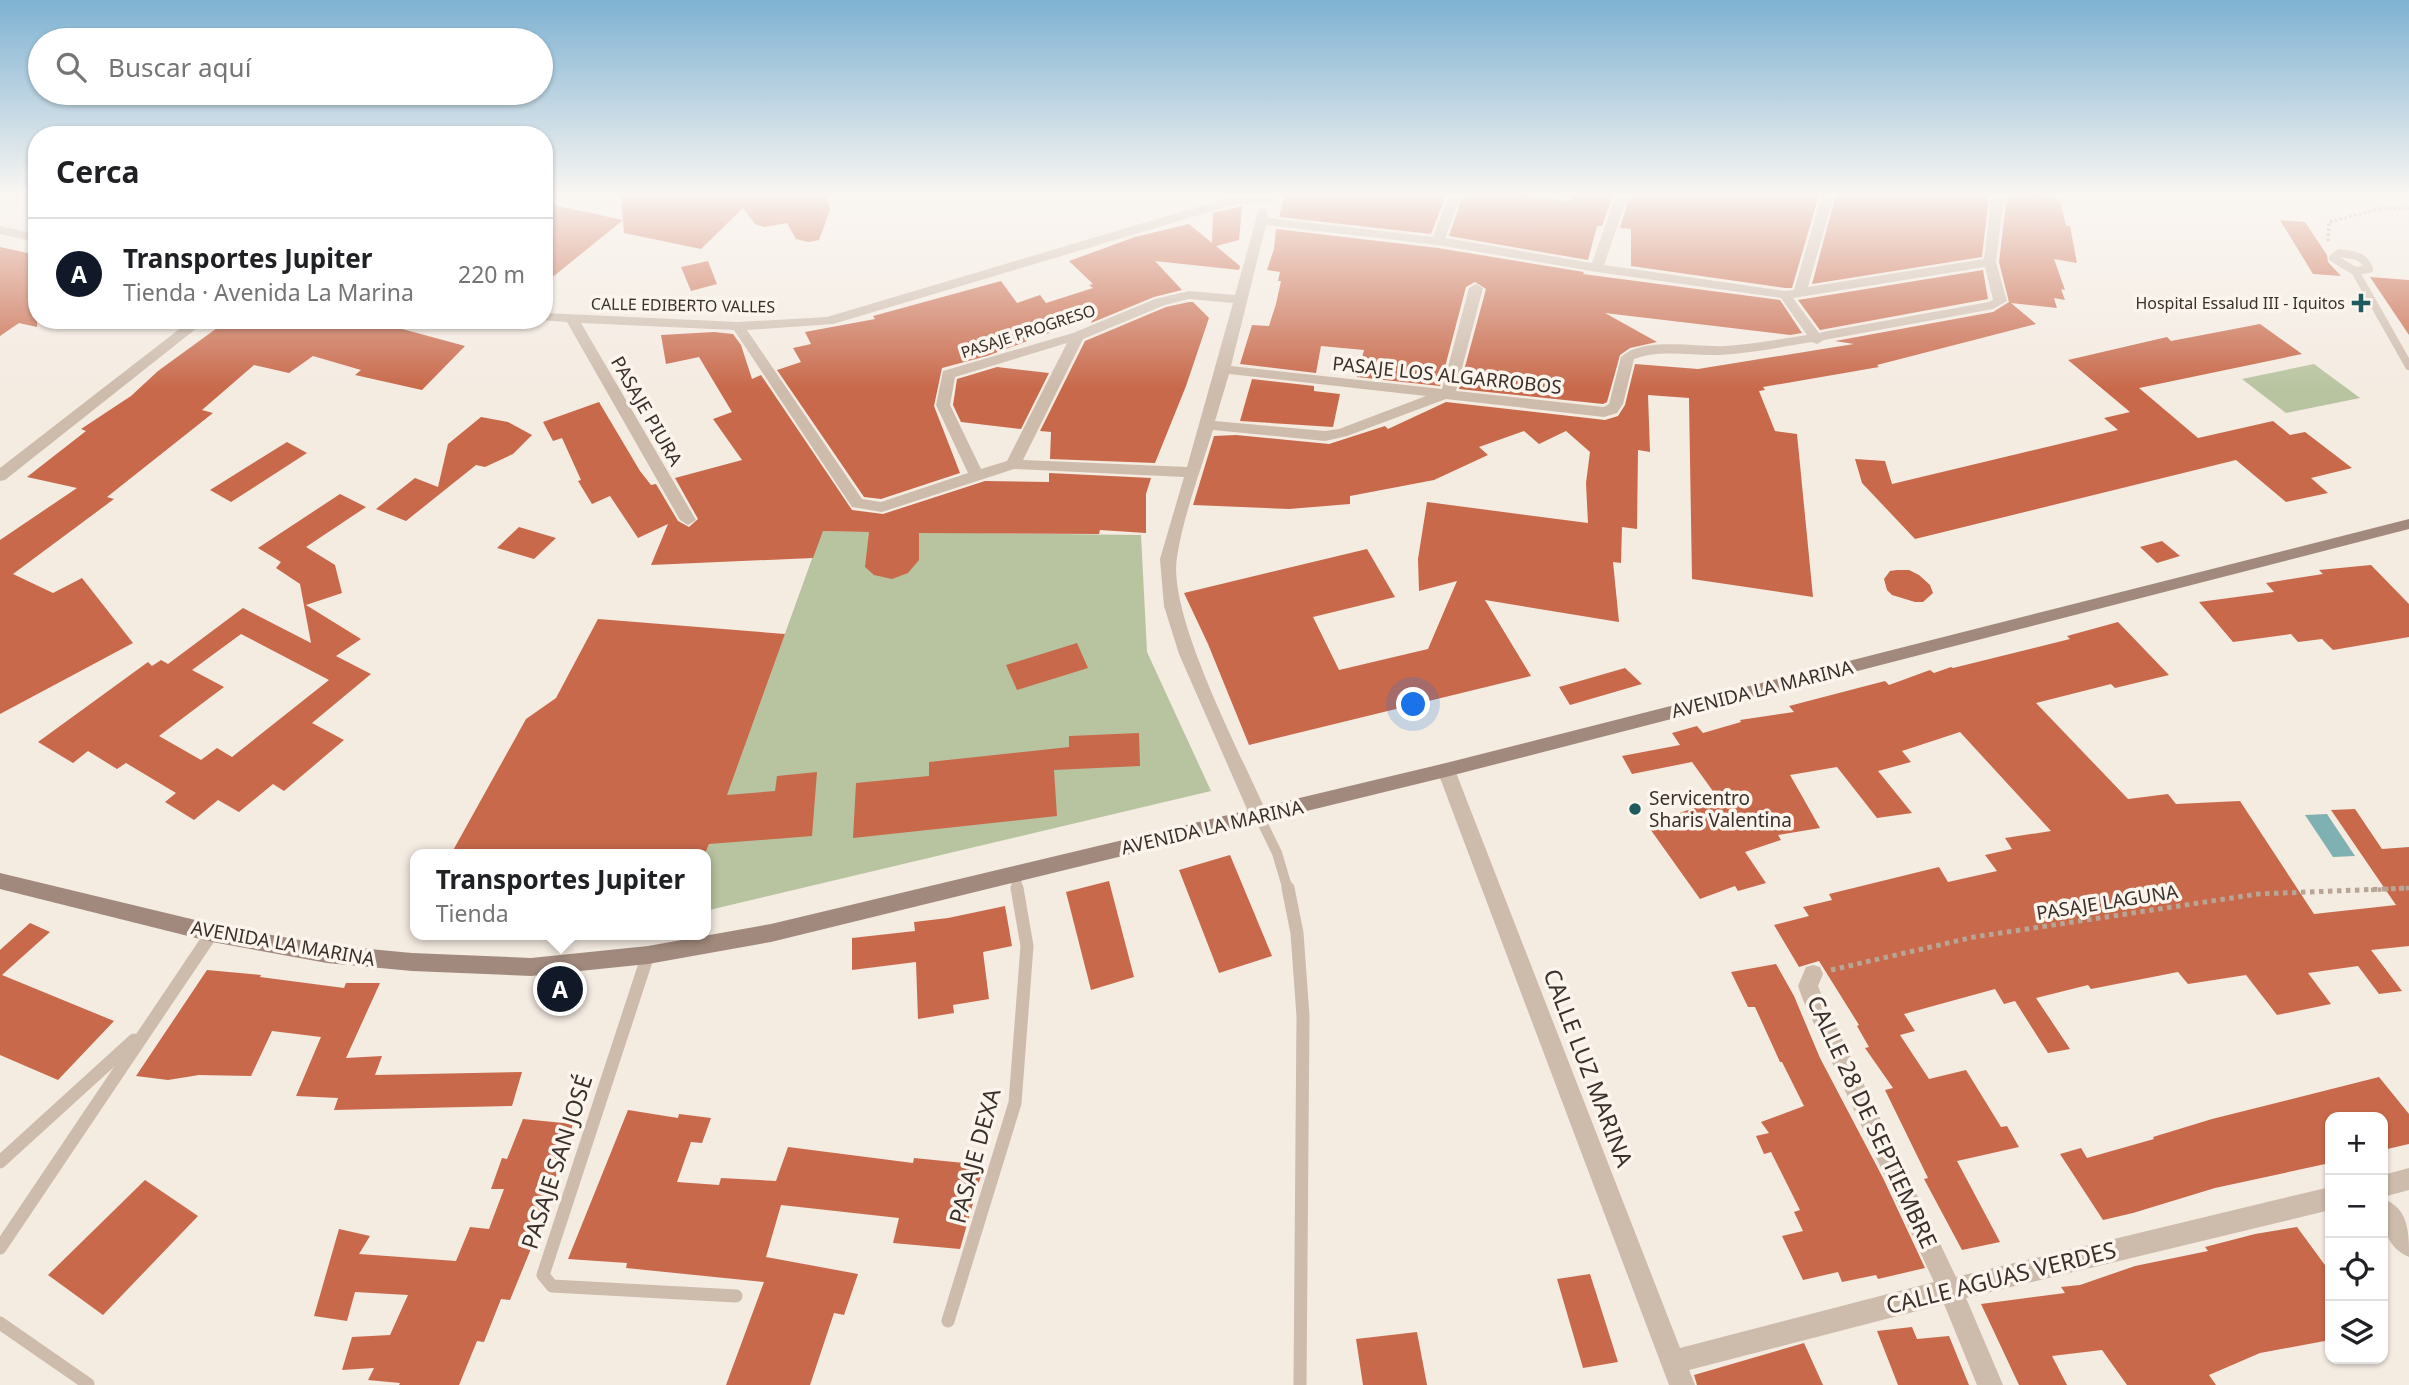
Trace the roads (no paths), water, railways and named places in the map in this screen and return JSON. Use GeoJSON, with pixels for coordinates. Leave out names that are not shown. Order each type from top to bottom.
{"type":"FeatureCollection","features":[{"type":"Feature","properties":{"kind":"main road","name":"AVENIDA LA MARINA"},"geometry":{"type":"LineString","coordinates":[[0,881],[212,933],[327,954],[412,962],[531,967],[648,955],[771,933],[1259,816],[2409,524]]}},
{"type":"Feature","properties":{"kind":"street","name":"CALLE EDIBERTO VALLES"},"geometry":{"type":"LineString","coordinates":[[553,318],[738,326],[828,321],[1035,260]]}},
{"type":"Feature","properties":{"kind":"street"},"geometry":{"type":"LineString","coordinates":[[1251,260],[1195,472],[1168,559],[1171,606],[1188,654],[1259,816]]}},
{"type":"Feature","properties":{"kind":"street"},"geometry":{"type":"LineString","coordinates":[[1548,260],[1785,295],[1990,262],[2000,301],[1993,305],[1817,340],[1785,295]]}},
{"type":"Feature","properties":{"kind":"street"},"geometry":{"type":"LineString","coordinates":[[1597,268],[1600,260]]}},
{"type":"Feature","properties":{"kind":"street"},"geometry":{"type":"LineString","coordinates":[[1800,292],[1808,260]]}},
{"type":"Feature","properties":{"kind":"street"},"geometry":{"type":"LineString","coordinates":[[1207,425],[1325,436],[1342,433],[1448,393],[1476,288]]}},
{"type":"Feature","properties":{"kind":"street","name":"PASAJE PROGRESO"},"geometry":{"type":"LineString","coordinates":[[977,477],[943,405],[948,374],[1078,336],[1160,302],[1189,295],[1241,300]]}},
{"type":"Feature","properties":{"kind":"street","name":"PASAJE PIURA"},"geometry":{"type":"LineString","coordinates":[[573,321],[688,520]]}},
{"type":"Feature","properties":{"kind":"street"},"geometry":{"type":"LineString","coordinates":[[738,326],[857,503],[882,507],[1013,464],[1195,472]]}},
{"type":"Feature","properties":{"kind":"street"},"geometry":{"type":"LineString","coordinates":[[0,476],[188,329]]}},
{"type":"Feature","properties":{"kind":"street"},"geometry":{"type":"LineString","coordinates":[[1013,464],[1078,336]]}},
{"type":"Feature","properties":{"kind":"street","name":"PASAJE LOS ALGARROBOS"},"geometry":{"type":"LineString","coordinates":[[1223,369],[1604,412],[1612,410],[1616,404],[1628,357],[1646,349],[1722,351],[1817,340]]}},
{"type":"Feature","properties":{"kind":"street","name":"CALLE LUZ MARINA"},"geometry":{"type":"LineString","coordinates":[[1446,770],[1682,1385]]}},
{"type":"Feature","properties":{"kind":"street","name":"CALLE 28 DE SEPTIEMBRE"},"geometry":{"type":"LineString","coordinates":[[1813,974],[1808,986],[1813,1000],[1950,1290],[1990,1385]]}},
{"type":"Feature","properties":{"kind":"street"},"geometry":{"type":"LineString","coordinates":[[2388,1184],[2409,1179]]}},
{"type":"Feature","properties":{"kind":"street","name":"CALLE AGUAS VERDES"},"geometry":{"type":"LineString","coordinates":[[1672,1362],[1950,1290],[2325,1200]]}},
{"type":"Feature","properties":{"kind":"street"},"geometry":{"type":"LineString","coordinates":[[2388,1217],[2409,1245]]}},
{"type":"Feature","properties":{"kind":"lane"},"geometry":{"type":"LineString","coordinates":[[2336,260],[2355,271],[2409,366]]}},
{"type":"Feature","properties":{"kind":"lane"},"geometry":{"type":"LineString","coordinates":[[2355,271],[2369,269],[2364,260]]}},
{"type":"Feature","properties":{"kind":"lane"},"geometry":{"type":"LineString","coordinates":[[1259,816],[1270,836],[1293,909],[1303,982],[1300,1385]]}},
{"type":"Feature","properties":{"kind":"lane","name":"PASAJE DEXA"},"geometry":{"type":"LineString","coordinates":[[948,1321],[1015,1103],[1027,946],[1015,874]]}},
{"type":"Feature","properties":{"kind":"lane"},"geometry":{"type":"LineString","coordinates":[[0,1248],[212,933]]}},
{"type":"Feature","properties":{"kind":"lane","name":"PASAJE SAN JOSÉ"},"geometry":{"type":"LineString","coordinates":[[648,955],[543,1275],[552,1286],[736,1296]]}},
{"type":"Feature","properties":{"kind":"lane"},"geometry":{"type":"LineString","coordinates":[[0,1162],[147,1029]]}},
{"type":"Feature","properties":{"kind":"lane"},"geometry":{"type":"LineString","coordinates":[[0,1323],[88,1384]]}},
{"type":"Feature","properties":{"kind":"water"},"geometry":{"type":"Polygon","coordinates":[[[2327,814],[2355,856],[2333,857],[2305,815],[2327,814]]]}},
{"type":"Feature","properties":{"kind":"place","name":"Hospital Essalud III - Iquitos"},"geometry":{"type":"Point","coordinates":[2361,303]}},
{"type":"Feature","properties":{"kind":"place","name":"Servicentro Sharis Valentina"},"geometry":{"type":"Point","coordinates":[1635,809]}},
{"type":"Feature","properties":{"kind":"place","name":"Transportes Jupiter"},"geometry":{"type":"Point","coordinates":[560,989]}}]}
